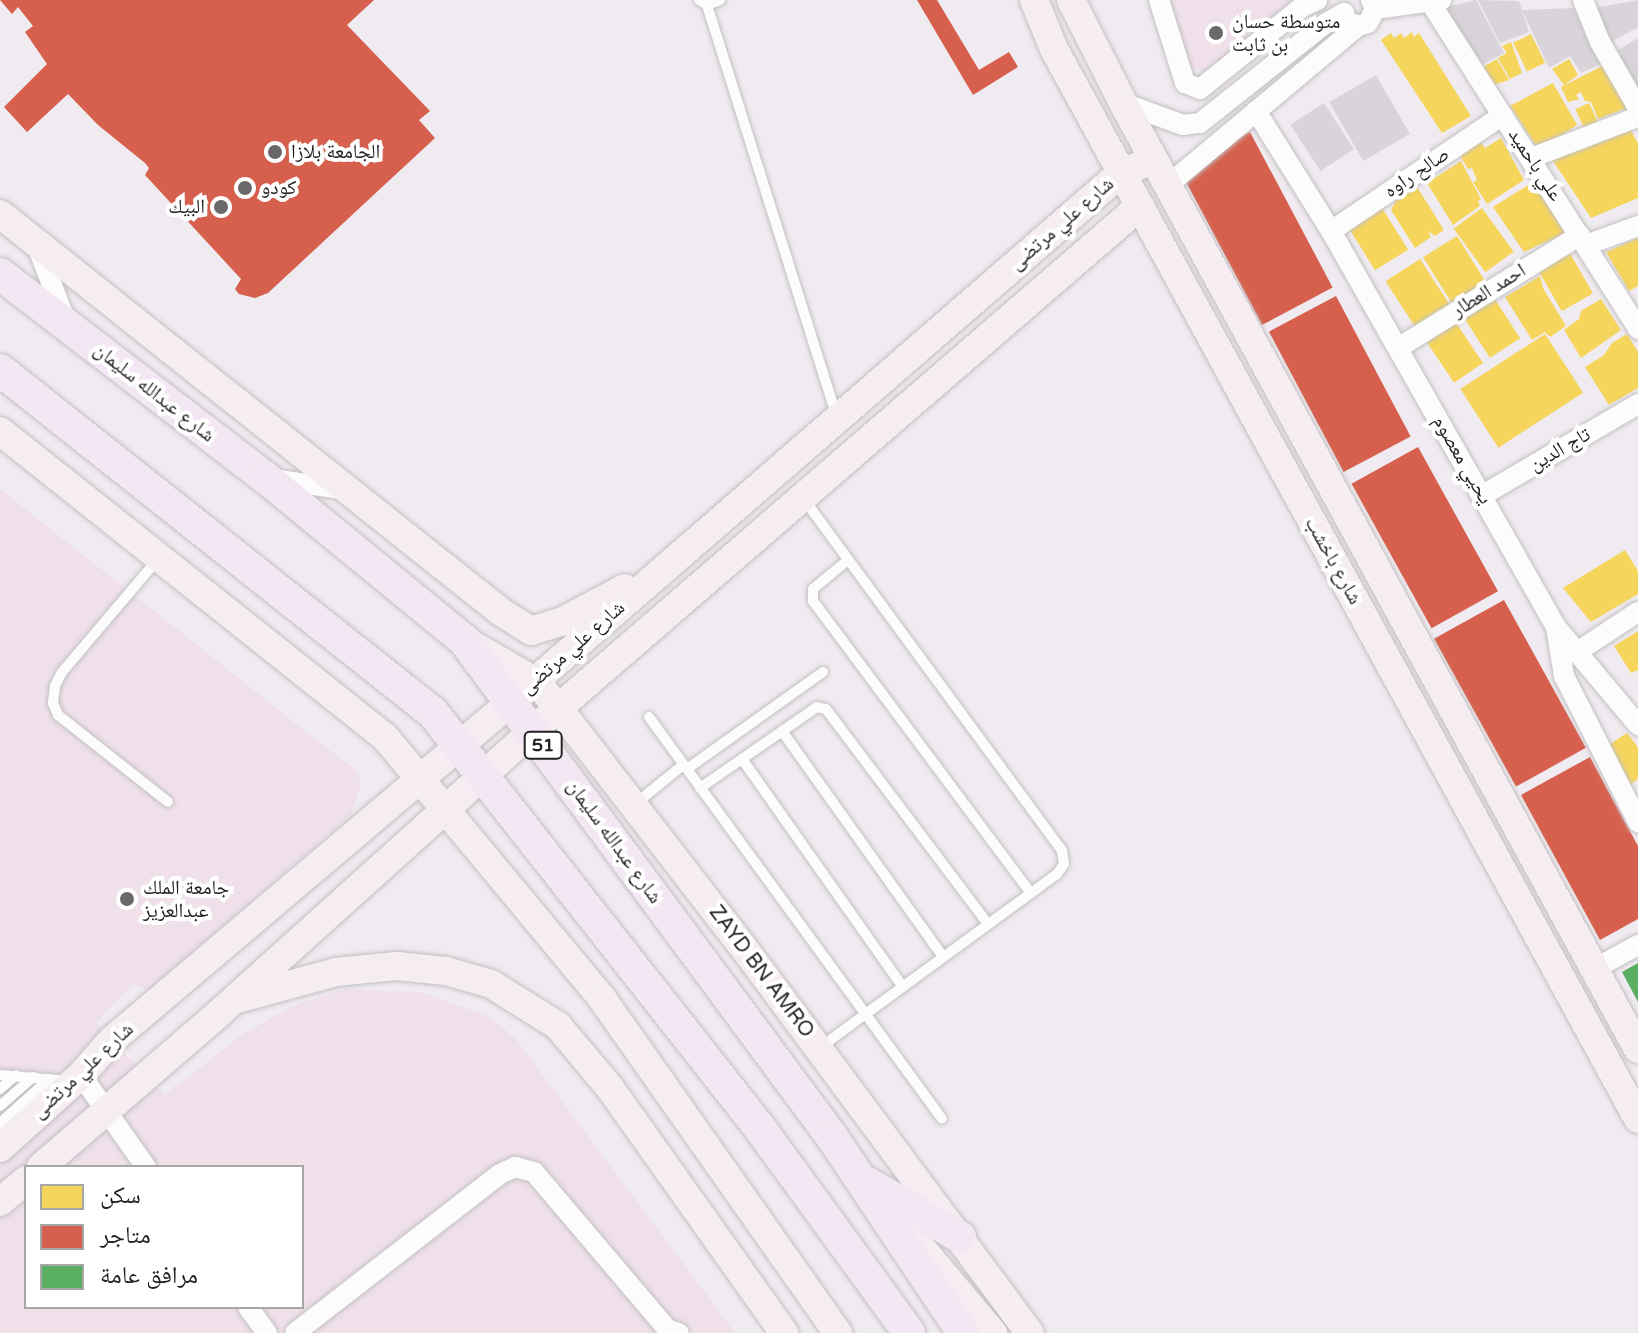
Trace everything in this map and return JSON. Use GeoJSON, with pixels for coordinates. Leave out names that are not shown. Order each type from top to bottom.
{"type":"FeatureCollection","features":[{"type":"Feature","properties":{"kind":"main road","name":"شارع باخشب"},"geometry":{"type":"LineString","coordinates":[[1034,0],[1054,49],[1638,1119]]}},
{"type":"Feature","properties":{"kind":"main road","name":"شارع باخشب"},"geometry":{"type":"LineString","coordinates":[[1071,0],[1123,103],[1638,1049]]}},
{"type":"Feature","properties":{"kind":"main road","name":"شارع علي مرتضى"},"geometry":{"type":"LineString","coordinates":[[0,1148],[68,1079],[112,1040],[460,746],[1121,173],[1154,160]]}},
{"type":"Feature","properties":{"kind":"main road","name":"شارع علي مرتضى"},"geometry":{"type":"LineString","coordinates":[[43,1165],[225,1008],[533,730],[1140,206]]}},
{"type":"Feature","properties":{"kind":"main road"},"geometry":{"type":"LineString","coordinates":[[0,214],[501,612],[531,631],[561,622],[671,563]]}},
{"type":"Feature","properties":{"kind":"main road","name":"شارع عبدالله سليمان"},"geometry":{"type":"LineString","coordinates":[[0,274],[266,478],[523,691],[533,730],[861,1178],[963,1333]]}},
{"type":"Feature","properties":{"kind":"main road"},"geometry":{"type":"LineString","coordinates":[[0,370],[420,703],[460,746],[759,1127],[909,1333]]}},
{"type":"Feature","properties":{"kind":"main road"},"geometry":{"type":"LineString","coordinates":[[0,431],[385,737],[603,1000],[838,1333]]}},
{"type":"Feature","properties":{"kind":"main road","name":"ZAYD BN AMRO"},"geometry":{"type":"LineString","coordinates":[[523,691],[559,709],[819,1049],[1030,1333]]}},
{"type":"Feature","properties":{"kind":"main road"},"geometry":{"type":"LineString","coordinates":[[191,976],[225,1008],[336,972],[397,966],[446,971],[491,984],[558,1026],[610,1088],[784,1333]]}},
{"type":"Feature","properties":{"kind":"main road"},"geometry":{"type":"LineString","coordinates":[[861,1178],[960,1237]]}},
{"type":"Feature","properties":{"kind":"main road"},"geometry":{"type":"LineString","coordinates":[[861,1178],[993,1333]]}},
{"type":"Feature","properties":{"kind":"main road"},"geometry":{"type":"LineString","coordinates":[[0,1202],[24,1182]]}},
{"type":"Feature","properties":{"kind":"main road"},"geometry":{"type":"LineString","coordinates":[[820,1210],[896,1333]]}},
{"type":"Feature","properties":{"kind":"street"},"geometry":{"type":"LineString","coordinates":[[1159,0],[1185,83],[1200,89],[1302,7],[1317,0]]}},
{"type":"Feature","properties":{"kind":"street"},"geometry":{"type":"LineString","coordinates":[[1583,0],[1600,42],[1638,108]]}},
{"type":"Feature","properties":{"kind":"street"},"geometry":{"type":"LineString","coordinates":[[1123,103],[1183,125],[1200,123],[1326,23],[1350,13],[1372,19],[1373,5],[1436,1]]}},
{"type":"Feature","properties":{"kind":"street","name":"علي باحميد"},"geometry":{"type":"LineString","coordinates":[[1436,1],[1503,115],[1638,329]]}},
{"type":"Feature","properties":{"kind":"street"},"geometry":{"type":"LineString","coordinates":[[1168,185],[1256,111],[1350,13]]}},
{"type":"Feature","properties":{"kind":"street","name":"يحيي معصوم"},"geometry":{"type":"LineString","coordinates":[[1256,111],[1331,231],[1556,627],[1564,676],[1630,789],[1638,822]]}},
{"type":"Feature","properties":{"kind":"street","name":"صالح راوه"},"geometry":{"type":"LineString","coordinates":[[1331,231],[1503,115]]}},
{"type":"Feature","properties":{"kind":"street"},"geometry":{"type":"LineString","coordinates":[[1531,158],[1638,117]]}},
{"type":"Feature","properties":{"kind":"street","name":"احمد العطار"},"geometry":{"type":"LineString","coordinates":[[1398,348],[1583,240],[1638,226]]}},
{"type":"Feature","properties":{"kind":"street"},"geometry":{"type":"LineString","coordinates":[[36,243],[67,326]]}},
{"type":"Feature","properties":{"kind":"street","name":"تاج الدين"},"geometry":{"type":"LineString","coordinates":[[1483,495],[1638,404]]}},
{"type":"Feature","properties":{"kind":"street"},"geometry":{"type":"LineString","coordinates":[[266,478],[347,490]]}},
{"type":"Feature","properties":{"kind":"street"},"geometry":{"type":"LineString","coordinates":[[1577,652],[1638,612]]}},
{"type":"Feature","properties":{"kind":"street"},"geometry":{"type":"LineString","coordinates":[[1556,627],[1634,713]]}},
{"type":"Feature","properties":{"kind":"street"},"geometry":{"type":"LineString","coordinates":[[1594,969],[1638,945]]}},
{"type":"Feature","properties":{"kind":"street"},"geometry":{"type":"LineString","coordinates":[[68,1079],[105,1111],[145,1165]]}},
{"type":"Feature","properties":{"kind":"street"},"geometry":{"type":"LineString","coordinates":[[295,1333],[500,1174],[515,1167],[534,1172],[668,1330],[679,1333]]}},
{"type":"Feature","properties":{"kind":"street"},"geometry":{"type":"LineString","coordinates":[[249,1309],[267,1333]]}},
{"type":"Feature","properties":{"kind":"lane"},"geometry":{"type":"LineString","coordinates":[[720,0],[703,3],[838,419]]}},
{"type":"Feature","properties":{"kind":"lane"},"geometry":{"type":"LineString","coordinates":[[803,498],[1062,851],[1064,864],[1031,893],[819,1049]]}},
{"type":"Feature","properties":{"kind":"lane"},"geometry":{"type":"LineString","coordinates":[[159,557],[62,672],[55,686],[53,703],[58,715],[168,802]]}},
{"type":"Feature","properties":{"kind":"lane"},"geometry":{"type":"LineString","coordinates":[[848,560],[813,589],[813,601],[1031,893]]}},
{"type":"Feature","properties":{"kind":"lane"},"geometry":{"type":"LineString","coordinates":[[633,805],[823,672]]}},
{"type":"Feature","properties":{"kind":"lane"},"geometry":{"type":"LineString","coordinates":[[700,788],[817,707],[833,714],[988,924]]}},
{"type":"Feature","properties":{"kind":"lane"},"geometry":{"type":"LineString","coordinates":[[649,717],[942,1119]]}},
{"type":"Feature","properties":{"kind":"lane"},"geometry":{"type":"LineString","coordinates":[[782,731],[943,957]]}},
{"type":"Feature","properties":{"kind":"lane"},"geometry":{"type":"LineString","coordinates":[[742,759],[903,987]]}},
{"type":"Feature","properties":{"kind":"lane"},"geometry":{"type":"LineString","coordinates":[[0,1075],[68,1079]]}},
{"type":"Feature","properties":{"kind":"lane"},"geometry":{"type":"LineString","coordinates":[[0,1089],[16,1075]]}},
{"type":"Feature","properties":{"kind":"lane"},"geometry":{"type":"LineString","coordinates":[[0,1106],[33,1077]]}},
{"type":"Feature","properties":{"kind":"lane"},"geometry":{"type":"LineString","coordinates":[[0,1123],[68,1079]]}},
{"type":"Feature","properties":{"kind":"shaded area","name":"متوسطة حسان بن ثابت"},"geometry":{"type":"Polygon","coordinates":[[[1168,0],[1293,0],[1207,73],[1188,66],[1168,0]]]}},
{"type":"Feature","properties":{"kind":"shaded area","name":"جامعة الملك عبدالعزيز"},"geometry":{"type":"Polygon","coordinates":[[[0,489],[356,771],[361,784],[351,815],[148,991],[134,984],[96,1023],[165,1095],[240,1036],[292,1006],[347,989],[425,993],[491,1018],[515,1038],[735,1333],[0,1333],[0,489]]]}},
{"type":"Feature","properties":{"kind":"building: سكن"},"geometry":{"type":"Polygon","coordinates":[[[1412,32],[1414,37],[1419,33],[1471,116],[1442,133],[1381,40],[1391,33],[1394,38],[1401,33],[1404,38],[1412,32]]]}},
{"type":"Feature","properties":{"kind":"building: سكن"},"geometry":{"type":"Polygon","coordinates":[[[1531,34],[1545,63],[1527,72],[1513,43],[1531,34]]]}},
{"type":"Feature","properties":{"kind":"building: سكن"},"geometry":{"type":"Polygon","coordinates":[[[1511,42],[1522,73],[1510,79],[1498,58],[1507,53],[1502,46],[1511,42]]]}},
{"type":"Feature","properties":{"kind":"building: سكن"},"geometry":{"type":"Polygon","coordinates":[[[1497,59],[1509,80],[1493,85],[1483,67],[1497,59]]]}},
{"type":"Feature","properties":{"kind":"building: سكن"},"geometry":{"type":"Polygon","coordinates":[[[1569,59],[1578,75],[1564,85],[1552,69],[1569,59]]]}},
{"type":"Feature","properties":{"kind":"building: سكن"},"geometry":{"type":"Polygon","coordinates":[[[1606,64],[1627,108],[1598,119],[1591,102],[1585,101],[1581,92],[1576,95],[1579,99],[1568,102],[1561,87],[1606,64]]]}},
{"type":"Feature","properties":{"kind":"building: سكن"},"geometry":{"type":"Polygon","coordinates":[[[1553,83],[1577,125],[1544,146],[1535,144],[1510,106],[1553,83]]]}},
{"type":"Feature","properties":{"kind":"building: سكن"},"geometry":{"type":"Polygon","coordinates":[[[1589,103],[1598,122],[1584,128],[1575,109],[1589,103]]]}},
{"type":"Feature","properties":{"kind":"building: سكن"},"geometry":{"type":"Polygon","coordinates":[[[1627,124],[1638,143],[1638,198],[1591,218],[1551,158],[1627,124]]]}},
{"type":"Feature","properties":{"kind":"building: سكن"},"geometry":{"type":"Polygon","coordinates":[[[1501,138],[1524,180],[1487,204],[1473,182],[1477,180],[1472,168],[1468,169],[1459,154],[1479,140],[1485,148],[1501,138]]]}},
{"type":"Feature","properties":{"kind":"building: سكن"},"geometry":{"type":"Polygon","coordinates":[[[1461,161],[1481,199],[1478,201],[1480,206],[1453,225],[1427,183],[1461,161]]]}},
{"type":"Feature","properties":{"kind":"building: سكن"},"geometry":{"type":"Polygon","coordinates":[[[1535,181],[1565,233],[1524,252],[1493,207],[1535,181]]]}},
{"type":"Feature","properties":{"kind":"building: سكن"},"geometry":{"type":"Polygon","coordinates":[[[1417,187],[1444,230],[1435,236],[1428,231],[1431,237],[1415,248],[1391,210],[1396,200],[1417,187]]]}},
{"type":"Feature","properties":{"kind":"building: سكن"},"geometry":{"type":"Polygon","coordinates":[[[1379,203],[1408,250],[1375,270],[1346,224],[1379,203]]]}},
{"type":"Feature","properties":{"kind":"building: سكن"},"geometry":{"type":"Polygon","coordinates":[[[1482,208],[1514,252],[1485,272],[1454,229],[1482,208]]]}},
{"type":"Feature","properties":{"kind":"building: سكن"},"geometry":{"type":"Polygon","coordinates":[[[1457,236],[1486,282],[1452,303],[1423,257],[1457,236]]]}},
{"type":"Feature","properties":{"kind":"building: سكن"},"geometry":{"type":"Polygon","coordinates":[[[1638,238],[1638,286],[1629,291],[1606,252],[1638,238]]]}},
{"type":"Feature","properties":{"kind":"building: سكن"},"geometry":{"type":"Polygon","coordinates":[[[1568,250],[1593,293],[1562,311],[1537,268],[1568,250]]]}},
{"type":"Feature","properties":{"kind":"building: سكن"},"geometry":{"type":"Polygon","coordinates":[[[1420,259],[1451,307],[1417,329],[1386,281],[1420,259]]]}},
{"type":"Feature","properties":{"kind":"building: سكن"},"geometry":{"type":"Polygon","coordinates":[[[1540,276],[1543,288],[1566,326],[1550,337],[1545,332],[1532,340],[1505,297],[1540,276]]]}},
{"type":"Feature","properties":{"kind":"building: سكن"},"geometry":{"type":"Polygon","coordinates":[[[1494,298],[1520,338],[1490,358],[1464,318],[1494,298]]]}},
{"type":"Feature","properties":{"kind":"building: سكن"},"geometry":{"type":"Polygon","coordinates":[[[1601,299],[1621,330],[1581,358],[1564,330],[1579,319],[1581,311],[1601,299]]]}},
{"type":"Feature","properties":{"kind":"building: سكن"},"geometry":{"type":"Polygon","coordinates":[[[1454,320],[1483,363],[1454,383],[1425,340],[1454,320]]]}},
{"type":"Feature","properties":{"kind":"building: سكن"},"geometry":{"type":"Polygon","coordinates":[[[1545,334],[1583,393],[1498,448],[1460,389],[1545,334]]]}},
{"type":"Feature","properties":{"kind":"building: سكن"},"geometry":{"type":"Polygon","coordinates":[[[1627,334],[1638,352],[1638,388],[1609,405],[1585,367],[1627,334]]]}},
{"type":"Feature","properties":{"kind":"building: سكن"},"geometry":{"type":"Polygon","coordinates":[[[1625,550],[1638,571],[1638,594],[1591,622],[1563,588],[1625,550]]]}},
{"type":"Feature","properties":{"kind":"building: سكن"},"geometry":{"type":"Polygon","coordinates":[[[1638,631],[1638,670],[1631,673],[1614,646],[1638,631]]]}},
{"type":"Feature","properties":{"kind":"building: سكن"},"geometry":{"type":"Polygon","coordinates":[[[1627,733],[1638,747],[1638,779],[1631,784],[1604,748],[1627,733]]]}},
{"type":"Feature","properties":{"kind":"building: متاجر","name":"الجامعة بلازا"},"geometry":{"type":"Polygon","coordinates":[[[0,0],[374,0],[347,25],[430,111],[419,120],[435,138],[268,293],[255,298],[239,294],[235,289],[241,279],[145,175],[149,168],[145,163],[98,125],[68,94],[27,132],[4,107],[47,64],[25,32],[33,26],[18,7],[12,14],[0,0]]]}},
{"type":"Feature","properties":{"kind":"building: متاجر"},"geometry":{"type":"Polygon","coordinates":[[[917,0],[937,0],[979,70],[1009,52],[1018,67],[973,95],[917,0]]]}},
{"type":"Feature","properties":{"kind":"building: متاجر"},"geometry":{"type":"Polygon","coordinates":[[[1250,132],[1333,287],[1262,325],[1179,170],[1250,132]]]}},
{"type":"Feature","properties":{"kind":"building: متاجر"},"geometry":{"type":"Polygon","coordinates":[[[1336,296],[1411,436],[1344,472],[1269,332],[1336,296]]]}},
{"type":"Feature","properties":{"kind":"building: متاجر"},"geometry":{"type":"Polygon","coordinates":[[[1418,447],[1498,591],[1432,628],[1352,484],[1418,447]]]}},
{"type":"Feature","properties":{"kind":"building: متاجر"},"geometry":{"type":"Polygon","coordinates":[[[1504,600],[1586,748],[1516,787],[1434,639],[1504,600]]]}},
{"type":"Feature","properties":{"kind":"building: متاجر"},"geometry":{"type":"Polygon","coordinates":[[[1590,757],[1638,846],[1638,919],[1600,940],[1521,795],[1590,757]]]}},
{"type":"Feature","properties":{"kind":"building: مرافق عامة"},"geometry":{"type":"Polygon","coordinates":[[[1638,963],[1638,1002],[1622,972],[1638,963]]]}},
{"type":"Feature","properties":{"kind":"building: أخرى"},"geometry":{"type":"Polygon","coordinates":[[[1476,0],[1504,53],[1480,66],[1442,8],[1476,0]]]}},
{"type":"Feature","properties":{"kind":"building: أخرى"},"geometry":{"type":"Polygon","coordinates":[[[1478,0],[1519,1],[1529,32],[1500,43],[1478,0]]]}},
{"type":"Feature","properties":{"kind":"building: أخرى"},"geometry":{"type":"Polygon","coordinates":[[[1638,0],[1638,27],[1609,43],[1590,9],[1638,0]]]}},
{"type":"Feature","properties":{"kind":"building: أخرى"},"geometry":{"type":"Polygon","coordinates":[[[1573,8],[1603,63],[1581,73],[1570,56],[1549,68],[1522,10],[1573,8]]]}},
{"type":"Feature","properties":{"kind":"building: أخرى"},"geometry":{"type":"Polygon","coordinates":[[[1638,38],[1638,100],[1620,68],[1625,64],[1617,51],[1638,38]]]}},
{"type":"Feature","properties":{"kind":"building: أخرى"},"geometry":{"type":"Polygon","coordinates":[[[1376,75],[1410,134],[1363,161],[1329,102],[1376,75]]]}},
{"type":"Feature","properties":{"kind":"building: أخرى"},"geometry":{"type":"Polygon","coordinates":[[[1324,103],[1354,149],[1320,171],[1290,125],[1324,103]]]}},
{"type":"Feature","properties":{"kind":"place","name":"متوسطة حسان بن ثابت"},"geometry":{"type":"Point","coordinates":[1216,33]}},
{"type":"Feature","properties":{"kind":"place","name":"الجامعة بلازا"},"geometry":{"type":"Point","coordinates":[275,152]}},
{"type":"Feature","properties":{"kind":"place","name":"كودو"},"geometry":{"type":"Point","coordinates":[245,188]}},
{"type":"Feature","properties":{"kind":"place","name":"البيك"},"geometry":{"type":"Point","coordinates":[221,207]}},
{"type":"Feature","properties":{"kind":"place","name":"جامعة الملك عبدالعزيز"},"geometry":{"type":"Point","coordinates":[127,899]}}]}
